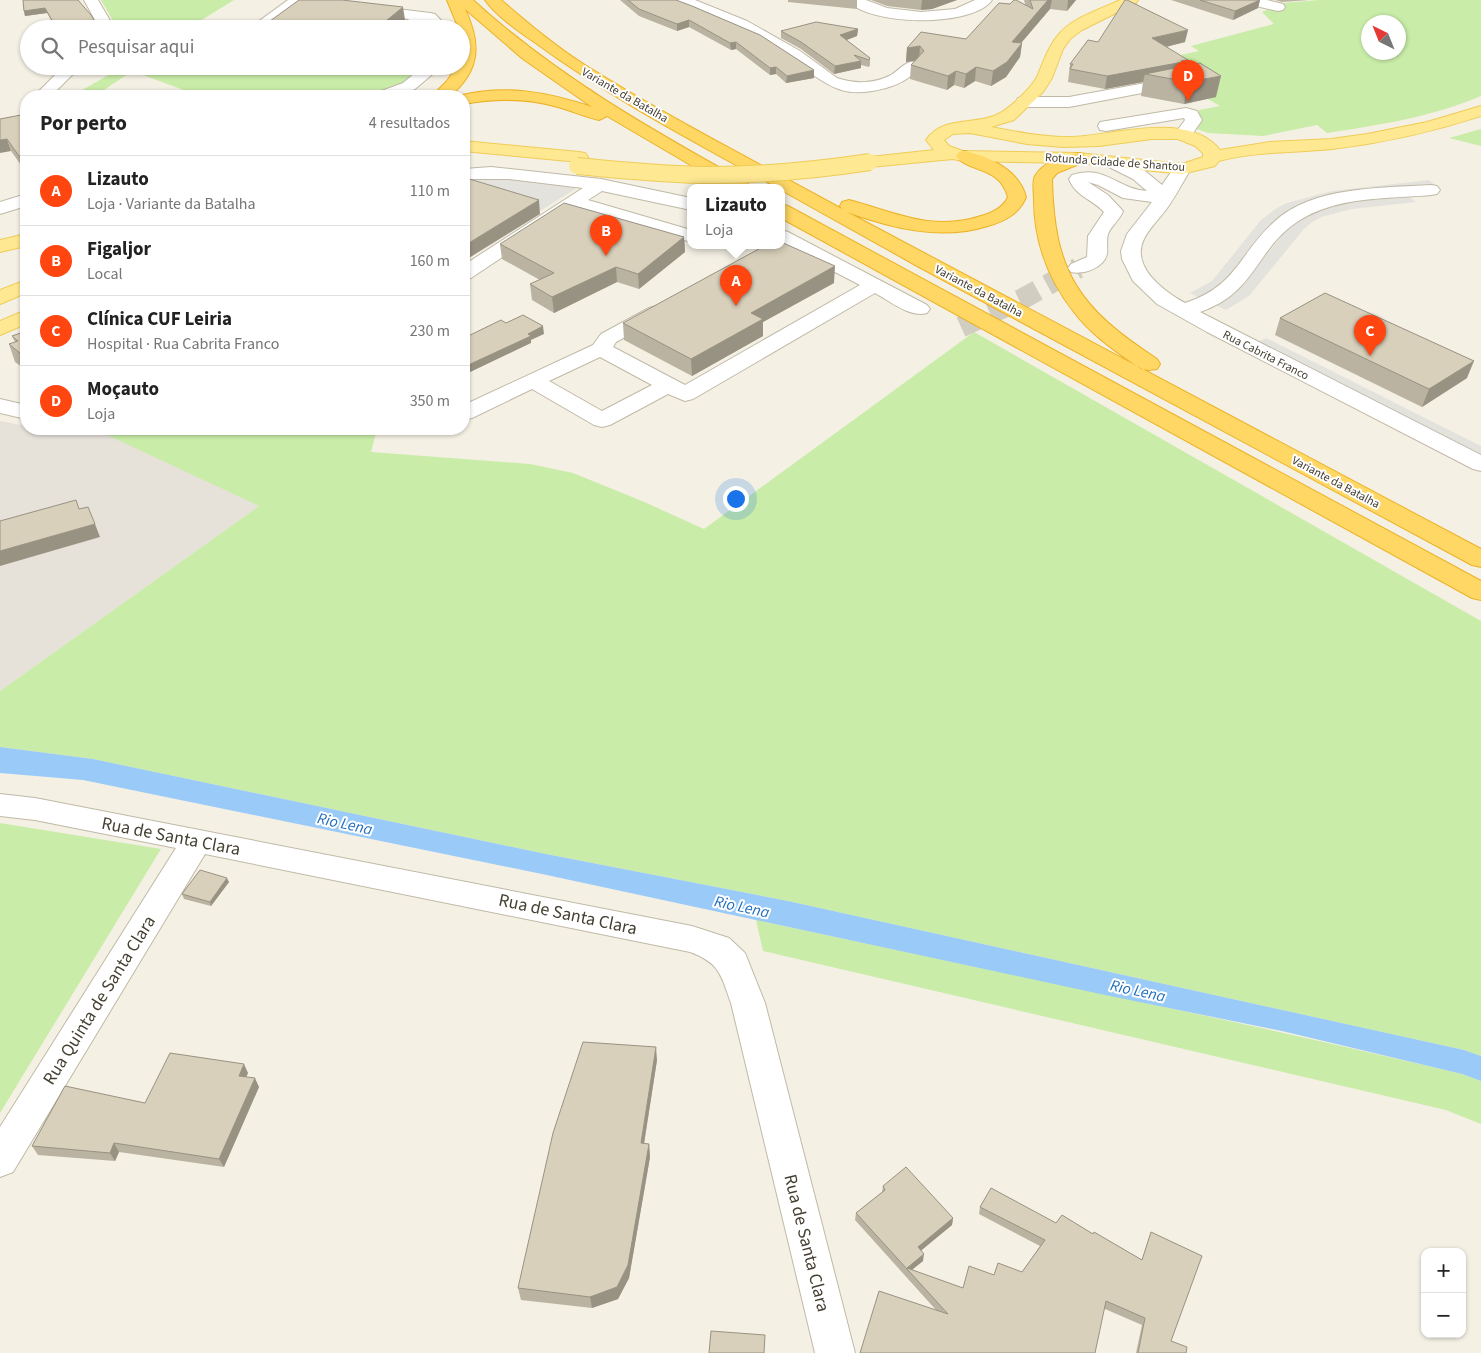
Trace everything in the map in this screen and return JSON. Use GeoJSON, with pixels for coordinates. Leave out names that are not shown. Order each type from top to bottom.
{"type":"FeatureCollection","features":[{"type":"Feature","properties":{"kind":"highway"},"geometry":{"type":"LineString","coordinates":[[454,0],[462,20]]}},
{"type":"Feature","properties":{"kind":"highway","name":"Variante da Batalha"},"geometry":{"type":"LineString","coordinates":[[464,0],[500,33],[552,73],[644,132],[736,184]]}},
{"type":"Feature","properties":{"kind":"highway","name":"Variante da Batalha"},"geometry":{"type":"LineString","coordinates":[[492,0],[544,43],[579,68],[783,184]]}},
{"type":"Feature","properties":{"kind":"highway"},"geometry":{"type":"LineString","coordinates":[[446,90],[461,75]]}},
{"type":"Feature","properties":{"kind":"highway"},"geometry":{"type":"LineString","coordinates":[[470,98],[499,94],[540,97],[583,109],[644,132]]}},
{"type":"Feature","properties":{"kind":"highway"},"geometry":{"type":"LineString","coordinates":[[770,177],[798,182],[847,206],[874,216],[925,226],[966,225],[986,221],[1004,213],[1015,202],[1017,197],[1012,182],[999,172],[958,155]]}},
{"type":"Feature","properties":{"kind":"highway"},"geometry":{"type":"LineString","coordinates":[[1078,158],[1051,169],[1044,178],[1046,230],[1051,257],[1057,272],[1074,300],[1096,325],[1118,344],[1165,374],[1198,408]]}},
{"type":"Feature","properties":{"kind":"highway","name":"Variante da Batalha"},"geometry":{"type":"LineString","coordinates":[[785,185],[1481,559]]}},
{"type":"Feature","properties":{"kind":"highway","name":"Variante da Batalha"},"geometry":{"type":"LineString","coordinates":[[785,212],[1481,592]]}},
{"type":"Feature","properties":{"kind":"main road"},"geometry":{"type":"LineString","coordinates":[[966,128],[1008,116],[1024,102],[1044,78],[1056,48],[1062,40],[1077,27],[1112,5],[1131,0]]}},
{"type":"Feature","properties":{"kind":"main road"},"geometry":{"type":"LineString","coordinates":[[1270,147],[1367,140],[1423,128],[1481,112]]}},
{"type":"Feature","properties":{"kind":"main road"},"geometry":{"type":"LineString","coordinates":[[1008,116],[1018,131],[1042,141]]}},
{"type":"Feature","properties":{"kind":"main road","name":"Rotunda Cidade de Shantou"},"geometry":{"type":"LineString","coordinates":[[862,159],[935,140],[939,134],[945,131],[966,128],[1042,141],[1082,142],[1161,132],[1270,147]]}},
{"type":"Feature","properties":{"kind":"main road"},"geometry":{"type":"LineString","coordinates":[[1190,137],[1210,148],[1213,154],[1212,157]]}},
{"type":"Feature","properties":{"kind":"main road"},"geometry":{"type":"LineString","coordinates":[[935,140],[939,147],[958,155]]}},
{"type":"Feature","properties":{"kind":"main road"},"geometry":{"type":"LineString","coordinates":[[470,147],[655,173],[729,175],[808,171],[862,159]]}},
{"type":"Feature","properties":{"kind":"main road","name":"Rotunda Cidade de Shantou"},"geometry":{"type":"LineString","coordinates":[[862,159],[958,155],[1078,158],[1182,169],[1209,162],[1212,157],[1270,147]]}},
{"type":"Feature","properties":{"kind":"main road"},"geometry":{"type":"LineString","coordinates":[[470,170],[578,162]]}},
{"type":"Feature","properties":{"kind":"main road"},"geometry":{"type":"LineString","coordinates":[[0,246],[20,241]]}},
{"type":"Feature","properties":{"kind":"main road"},"geometry":{"type":"LineString","coordinates":[[0,299],[20,290]]}},
{"type":"Feature","properties":{"kind":"main road"},"geometry":{"type":"LineString","coordinates":[[0,329],[20,319]]}},
{"type":"Feature","properties":{"kind":"street"},"geometry":{"type":"LineString","coordinates":[[91,0],[103,20]]}},
{"type":"Feature","properties":{"kind":"street"},"geometry":{"type":"LineString","coordinates":[[681,0],[734,20],[770,38],[839,84],[861,86],[883,84],[901,77],[913,66]]}},
{"type":"Feature","properties":{"kind":"street"},"geometry":{"type":"LineString","coordinates":[[855,0],[866,6],[884,11],[926,16],[963,12],[978,6],[985,0]]}},
{"type":"Feature","properties":{"kind":"street"},"geometry":{"type":"LineString","coordinates":[[1248,0],[1278,7]]}},
{"type":"Feature","properties":{"kind":"street"},"geometry":{"type":"LineString","coordinates":[[268,20],[296,1],[430,17],[433,20]]}},
{"type":"Feature","properties":{"kind":"street"},"geometry":{"type":"LineString","coordinates":[[416,20],[421,16]]}},
{"type":"Feature","properties":{"kind":"street"},"geometry":{"type":"LineString","coordinates":[[48,90],[64,75]]}},
{"type":"Feature","properties":{"kind":"street"},"geometry":{"type":"LineString","coordinates":[[398,90],[409,86],[424,75]]}},
{"type":"Feature","properties":{"kind":"street"},"geometry":{"type":"LineString","coordinates":[[1024,102],[1048,104],[1080,100],[1187,81]]}},
{"type":"Feature","properties":{"kind":"street"},"geometry":{"type":"LineString","coordinates":[[1039,85],[1060,96],[1080,100]]}},
{"type":"Feature","properties":{"kind":"street"},"geometry":{"type":"LineString","coordinates":[[1106,126],[1186,113],[1191,115],[1194,120],[1190,137]]}},
{"type":"Feature","properties":{"kind":"street"},"geometry":{"type":"LineString","coordinates":[[1113,162],[1139,175],[1164,197]]}},
{"type":"Feature","properties":{"kind":"street","name":"Rua Cabrita Franco"},"geometry":{"type":"LineString","coordinates":[[1182,169],[1177,174],[1158,208],[1137,234],[1131,251],[1132,259],[1143,281],[1152,290],[1183,311],[1481,464]]}},
{"type":"Feature","properties":{"kind":"street"},"geometry":{"type":"LineString","coordinates":[[470,170],[601,184],[687,203]]}},
{"type":"Feature","properties":{"kind":"street"},"geometry":{"type":"LineString","coordinates":[[1078,268],[1095,260],[1098,254],[1098,237],[1114,211],[1102,200],[1081,187],[1078,179],[1094,177],[1106,181],[1128,194],[1164,197]]}},
{"type":"Feature","properties":{"kind":"street"},"geometry":{"type":"LineString","coordinates":[[470,270],[601,184]]}},
{"type":"Feature","properties":{"kind":"street"},"geometry":{"type":"LineString","coordinates":[[1183,311],[1224,293],[1284,224],[1300,213],[1324,203],[1340,199],[1431,190]]}},
{"type":"Feature","properties":{"kind":"street"},"geometry":{"type":"LineString","coordinates":[[0,208],[20,202]]}},
{"type":"Feature","properties":{"kind":"street"},"geometry":{"type":"LineString","coordinates":[[574,202],[687,235]]}},
{"type":"Feature","properties":{"kind":"street"},"geometry":{"type":"LineString","coordinates":[[785,245],[875,285],[920,310]]}},
{"type":"Feature","properties":{"kind":"street"},"geometry":{"type":"LineString","coordinates":[[601,349],[684,394],[875,285]]}},
{"type":"Feature","properties":{"kind":"street"},"geometry":{"type":"LineString","coordinates":[[470,410],[601,349],[608,338],[668,305]]}},
{"type":"Feature","properties":{"kind":"street"},"geometry":{"type":"LineString","coordinates":[[533,381],[602,420],[668,385]]}},
{"type":"Feature","properties":{"kind":"street"},"geometry":{"type":"LineString","coordinates":[[0,406],[20,411]]}},
{"type":"Feature","properties":{"kind":"street","name":"Rua de Santa Clara"},"geometry":{"type":"LineString","coordinates":[[0,805],[35,809],[523,904],[692,939],[717,948],[733,963],[748,1002],[834,1353]]}},
{"type":"Feature","properties":{"kind":"street","name":"Rua Quinta de Santa Clara"},"geometry":{"type":"LineString","coordinates":[[0,1160],[197,841]]}},
{"type":"Feature","properties":{"kind":"shaded area"},"geometry":{"type":"Polygon","coordinates":[[[470,179],[522,179],[580,186],[497,238],[470,191],[470,179]]]}},
{"type":"Feature","properties":{"kind":"shaded area"},"geometry":{"type":"Polygon","coordinates":[[[1429,180],[1435,185],[1320,200],[1227,280],[1202,299],[1190,293],[1212,281],[1261,220],[1287,203],[1332,191],[1429,180]]]}},
{"type":"Feature","properties":{"kind":"shaded area"},"geometry":{"type":"Polygon","coordinates":[[[1408,196],[1416,202],[1352,209],[1321,217],[1312,222],[1304,229],[1249,296],[1226,310],[1215,305],[1237,292],[1287,229],[1301,217],[1344,203],[1408,196]]]}},
{"type":"Feature","properties":{"kind":"shaded area"},"geometry":{"type":"Polygon","coordinates":[[[1266,338],[1481,446],[1481,455],[1258,342],[1266,338]]]}},
{"type":"Feature","properties":{"kind":"shaded area"},"geometry":{"type":"Polygon","coordinates":[[[0,421],[20,425],[20,435],[112,435],[259,506],[0,691],[0,421]]]}},
{"type":"Feature","properties":{"kind":"green space"},"geometry":{"type":"Polygon","coordinates":[[[101,0],[234,0],[202,20],[113,20],[101,0]]]}},
{"type":"Feature","properties":{"kind":"green space"},"geometry":{"type":"Polygon","coordinates":[[[1319,0],[1481,0],[1481,96],[1444,110],[1424,115],[1327,133],[1317,125],[1263,136],[1208,133],[1197,129],[1202,121],[1198,114],[1199,110],[1220,106],[1208,99],[1163,59],[1199,51],[1191,46],[1274,24],[1262,12],[1283,3],[1319,0]]]}},
{"type":"Feature","properties":{"kind":"green space"},"geometry":{"type":"Polygon","coordinates":[[[108,75],[126,75],[104,90],[82,90],[108,75]]]}},
{"type":"Feature","properties":{"kind":"green space"},"geometry":{"type":"Polygon","coordinates":[[[143,75],[415,75],[385,90],[184,90],[143,75]]]}},
{"type":"Feature","properties":{"kind":"green space"},"geometry":{"type":"Polygon","coordinates":[[[1481,129],[1481,146],[1449,138],[1481,129]]]}},
{"type":"Feature","properties":{"kind":"green space"},"geometry":{"type":"Polygon","coordinates":[[[974,332],[1481,621],[1481,1056],[1464,1050],[788,901],[546,854],[93,759],[0,747],[0,691],[259,506],[107,435],[375,435],[371,452],[530,464],[573,473],[704,529],[974,332]]]}},
{"type":"Feature","properties":{"kind":"green space"},"geometry":{"type":"Polygon","coordinates":[[[0,823],[161,849],[0,1113],[0,823]]]}},
{"type":"Feature","properties":{"kind":"green space"},"geometry":{"type":"Polygon","coordinates":[[[756,920],[1198,1014],[1462,1074],[1481,1081],[1481,1124],[1446,1110],[763,951],[756,920]]]}},
{"type":"Feature","properties":{"kind":"water","name":"Rio Lena"},"geometry":{"type":"Polygon","coordinates":[[[0,747],[93,759],[546,854],[788,901],[1464,1050],[1481,1056],[1481,1081],[1462,1074],[1282,1031],[1105,995],[542,874],[83,780],[0,773],[0,747]]]}},
{"type":"Feature","properties":{"kind":"building"},"geometry":{"type":"Polygon","coordinates":[[[23,0],[78,0],[94,20],[52,20],[45,8],[24,11],[23,0]]]}},
{"type":"Feature","properties":{"kind":"building"},"geometry":{"type":"Polygon","coordinates":[[[299,0],[342,0],[403,7],[387,20],[271,20],[299,0]]]}},
{"type":"Feature","properties":{"kind":"building"},"geometry":{"type":"Polygon","coordinates":[[[628,0],[676,0],[692,6],[760,35],[814,70],[787,76],[776,67],[770,68],[736,42],[730,43],[689,20],[677,24],[639,9],[628,0]]]}},
{"type":"Feature","properties":{"kind":"building"},"geometry":{"type":"Polygon","coordinates":[[[1014,0],[1033,9],[1030,0],[1048,0],[1012,42],[1022,43],[1007,62],[993,71],[976,67],[966,74],[956,71],[948,76],[911,65],[924,51],[920,46],[907,48],[921,32],[966,39],[999,3],[1010,4],[1014,0]]]}},
{"type":"Feature","properties":{"kind":"building"},"geometry":{"type":"Polygon","coordinates":[[[1125,0],[1188,30],[1152,38],[1188,60],[1107,76],[1070,69],[1073,64],[1070,64],[1088,40],[1098,42],[1125,0]]]}},
{"type":"Feature","properties":{"kind":"building"},"geometry":{"type":"Polygon","coordinates":[[[1200,0],[1260,0],[1235,11],[1200,0]]]}},
{"type":"Feature","properties":{"kind":"building"},"geometry":{"type":"Polygon","coordinates":[[[816,22],[858,29],[840,35],[870,58],[869,60],[854,55],[861,61],[835,66],[801,42],[781,31],[816,22]]]}},
{"type":"Feature","properties":{"kind":"building"},"geometry":{"type":"Polygon","coordinates":[[[1200,63],[1221,76],[1188,82],[1145,74],[1200,63]]]}},
{"type":"Feature","properties":{"kind":"building"},"geometry":{"type":"Polygon","coordinates":[[[20,115],[20,157],[7,139],[0,140],[0,119],[20,115]]]}},
{"type":"Feature","properties":{"kind":"building"},"geometry":{"type":"Polygon","coordinates":[[[470,179],[539,200],[470,242],[470,179]]]}},
{"type":"Feature","properties":{"kind":"building"},"geometry":{"type":"Polygon","coordinates":[[[564,203],[684,237],[638,274],[616,267],[552,297],[530,284],[554,273],[500,244],[564,203]]]}},
{"type":"Feature","properties":{"kind":"building"},"geometry":{"type":"Polygon","coordinates":[[[785,244],[835,266],[751,313],[763,319],[691,359],[623,323],[759,249],[785,249],[785,244]]]}},
{"type":"Feature","properties":{"kind":"building"},"geometry":{"type":"Polygon","coordinates":[[[1325,293],[1474,361],[1429,389],[1280,318],[1325,293]]]}},
{"type":"Feature","properties":{"kind":"building"},"geometry":{"type":"Polygon","coordinates":[[[523,315],[543,326],[528,334],[531,336],[470,364],[470,335],[501,320],[506,323],[523,315]]]}},
{"type":"Feature","properties":{"kind":"building"},"geometry":{"type":"Polygon","coordinates":[[[20,333],[20,353],[9,344],[18,341],[12,336],[20,333]]]}},
{"type":"Feature","properties":{"kind":"building"},"geometry":{"type":"Polygon","coordinates":[[[76,500],[79,509],[88,507],[95,524],[0,551],[0,521],[76,500]]]}},
{"type":"Feature","properties":{"kind":"building"},"geometry":{"type":"Polygon","coordinates":[[[200,870],[227,878],[210,902],[182,894],[200,870]]]}},
{"type":"Feature","properties":{"kind":"building"},"geometry":{"type":"Polygon","coordinates":[[[583,1042],[656,1047],[641,1143],[649,1144],[628,1265],[617,1287],[590,1297],[518,1288],[553,1133],[583,1042]]]}},
{"type":"Feature","properties":{"kind":"building"},"geometry":{"type":"Polygon","coordinates":[[[170,1053],[244,1064],[239,1076],[255,1078],[219,1159],[114,1143],[110,1153],[32,1146],[65,1086],[145,1103],[170,1053]]]}},
{"type":"Feature","properties":{"kind":"building"},"geometry":{"type":"Polygon","coordinates":[[[906,1167],[953,1218],[918,1247],[924,1254],[907,1268],[963,1288],[969,1266],[994,1275],[998,1263],[1022,1272],[1045,1240],[980,1207],[991,1188],[1056,1223],[1062,1215],[1142,1260],[1151,1232],[1202,1256],[1171,1341],[1187,1347],[1186,1353],[1138,1353],[1145,1318],[1106,1301],[1095,1353],[860,1353],[879,1291],[948,1314],[856,1213],[885,1190],[883,1186],[906,1167]]]}},
{"type":"Feature","properties":{"kind":"building"},"geometry":{"type":"Polygon","coordinates":[[[711,1331],[765,1335],[764,1353],[709,1353],[711,1331]]]}},
{"type":"Feature","properties":{"kind":"tunnel"},"geometry":{"type":"LineString","coordinates":[[961,327],[1022,299],[1078,268]]}},
{"type":"Feature","properties":{"kind":"place","name":"Moçauto"},"geometry":{"type":"Point","coordinates":[1188,101]}},
{"type":"Feature","properties":{"kind":"place","name":"Figaljor"},"geometry":{"type":"Point","coordinates":[606,256]}},
{"type":"Feature","properties":{"kind":"place","name":"Lizauto"},"geometry":{"type":"Point","coordinates":[736,306]}},
{"type":"Feature","properties":{"kind":"place","name":"Clínica CUF Leiria"},"geometry":{"type":"Point","coordinates":[1370,356]}}]}
